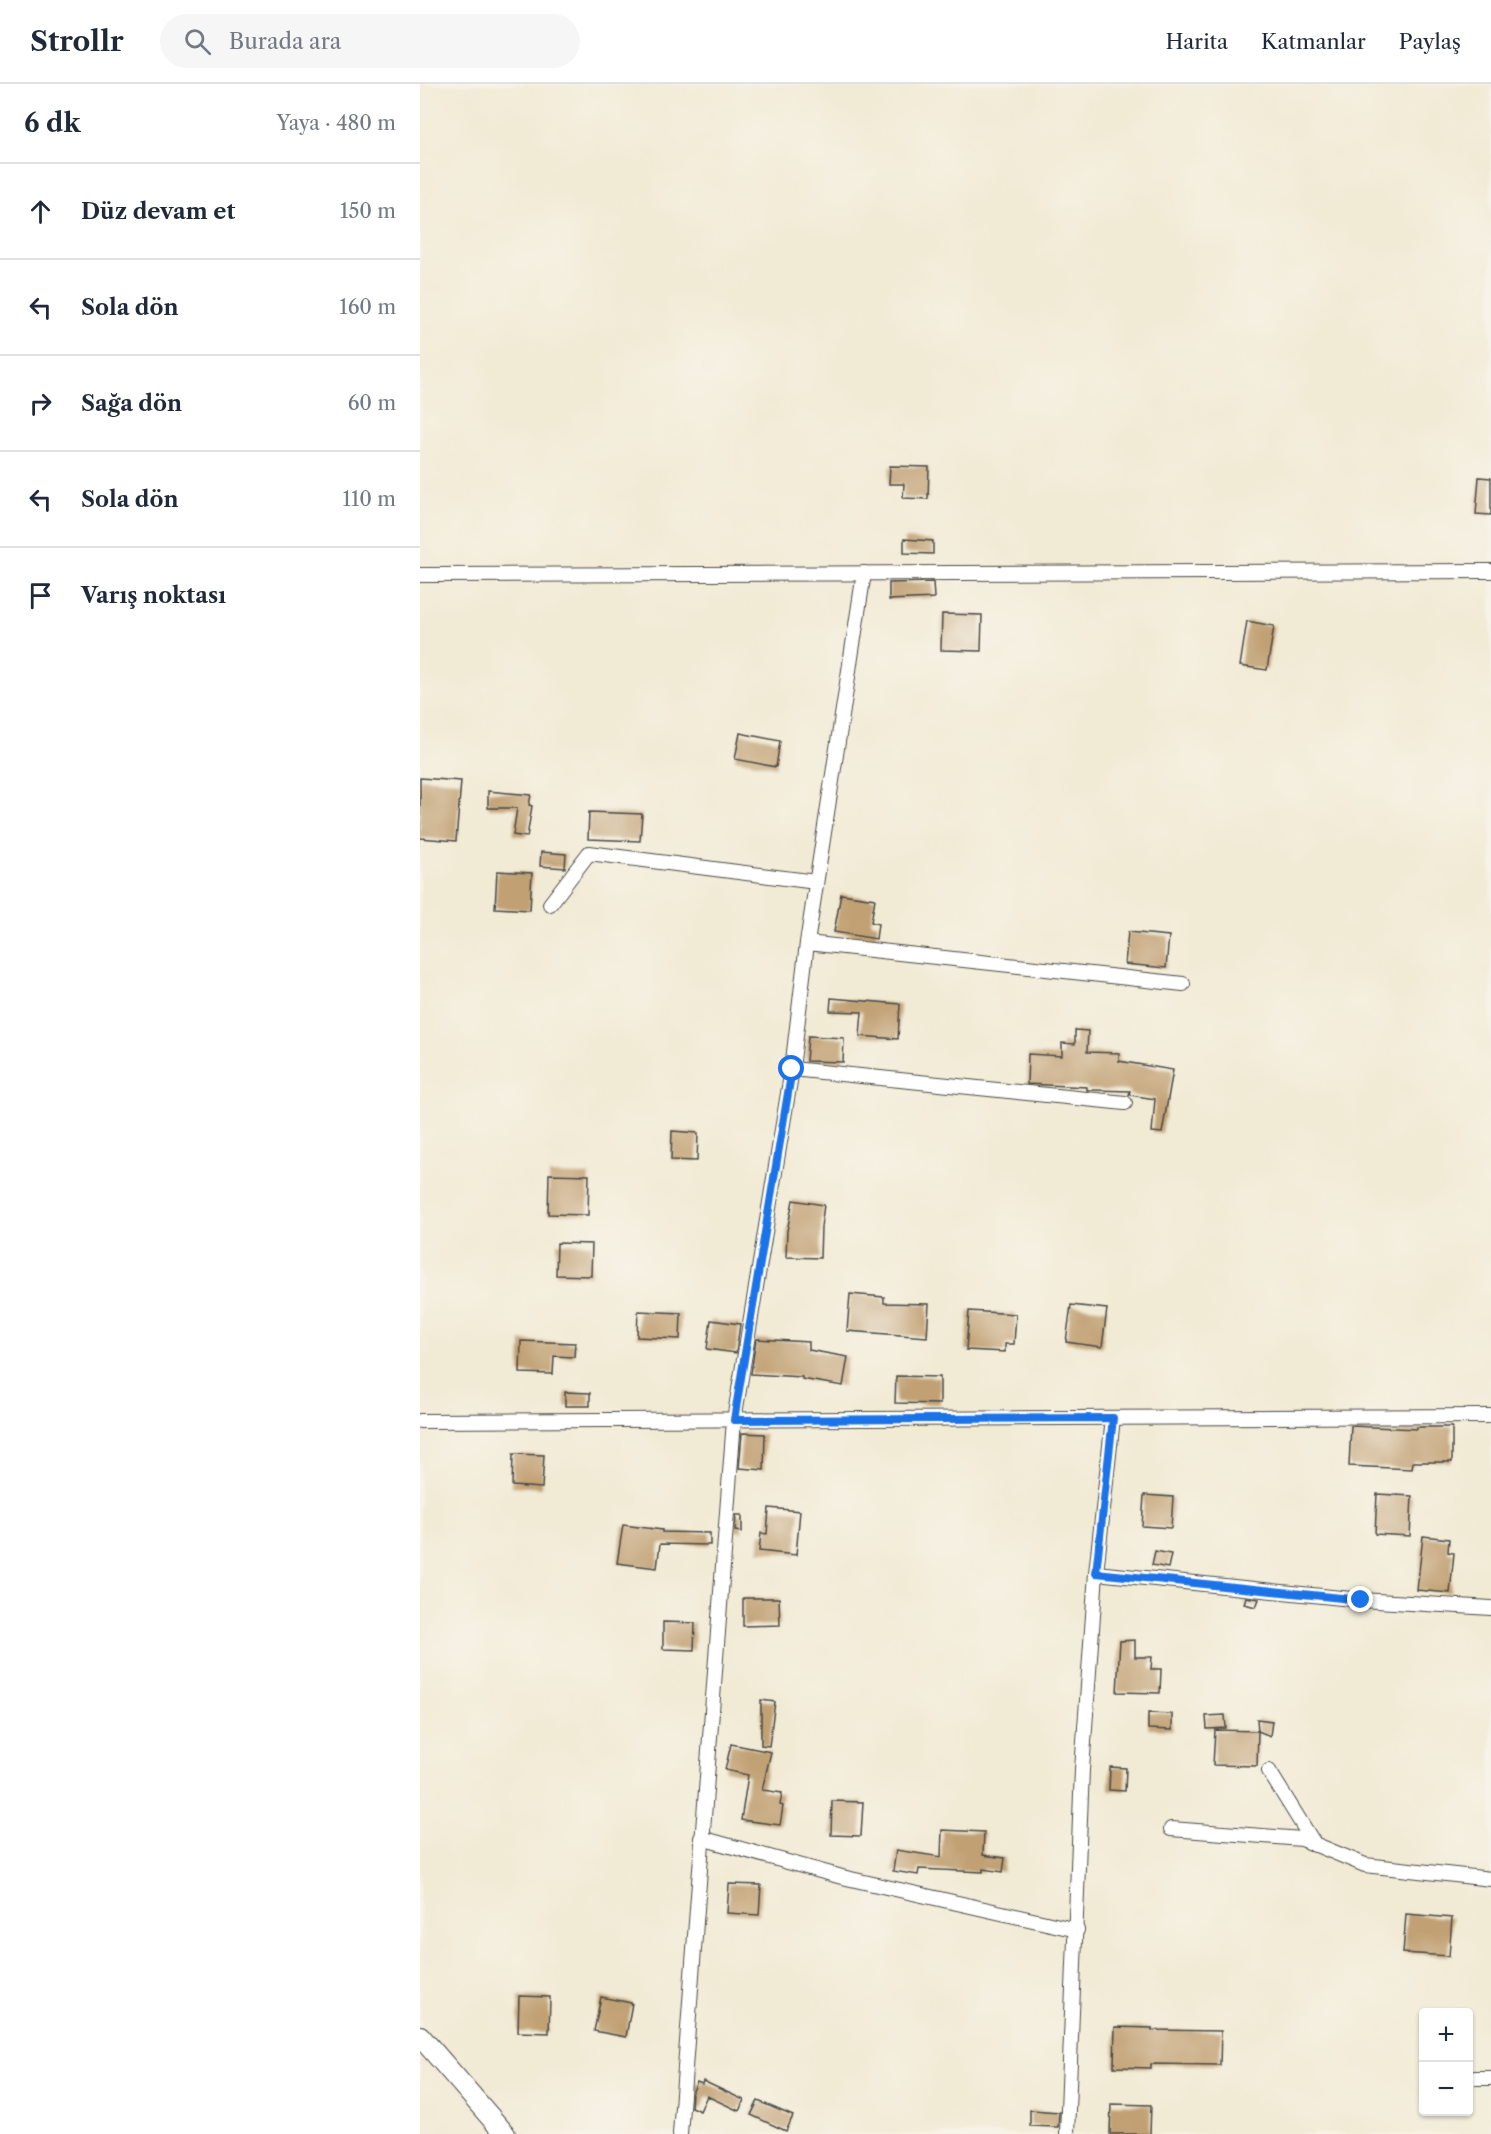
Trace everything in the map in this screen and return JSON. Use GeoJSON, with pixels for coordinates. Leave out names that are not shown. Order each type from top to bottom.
{"type":"FeatureCollection","features":[{"type":"Feature","properties":{"kind":"street"},"geometry":{"type":"LineString","coordinates":[[420,575],[1491,571]]}},
{"type":"Feature","properties":{"kind":"street"},"geometry":{"type":"LineString","coordinates":[[680,2134],[734,1420],[792,1069],[807,943],[864,573]]}},
{"type":"Feature","properties":{"kind":"street"},"geometry":{"type":"LineString","coordinates":[[550,904],[589,853],[816,882]]}},
{"type":"Feature","properties":{"kind":"street"},"geometry":{"type":"LineString","coordinates":[[807,943],[1183,984]]}},
{"type":"Feature","properties":{"kind":"street"},"geometry":{"type":"LineString","coordinates":[[792,1069],[1125,1103]]}},
{"type":"Feature","properties":{"kind":"street"},"geometry":{"type":"LineString","coordinates":[[420,1421],[1491,1416]]}},
{"type":"Feature","properties":{"kind":"street"},"geometry":{"type":"LineString","coordinates":[[1067,2134],[1082,1770],[1096,1573],[1113,1418]]}},
{"type":"Feature","properties":{"kind":"street"},"geometry":{"type":"LineString","coordinates":[[1096,1573],[1361,1600],[1491,1608]]}},
{"type":"Feature","properties":{"kind":"street"},"geometry":{"type":"LineString","coordinates":[[1269,1771],[1315,1845]]}},
{"type":"Feature","properties":{"kind":"street"},"geometry":{"type":"LineString","coordinates":[[1171,1829],[1302,1839],[1365,1865],[1491,1879]]}},
{"type":"Feature","properties":{"kind":"street"},"geometry":{"type":"LineString","coordinates":[[701,1838],[842,1877],[1077,1930]]}},
{"type":"Feature","properties":{"kind":"street"},"geometry":{"type":"LineString","coordinates":[[420,2036],[505,2134]]}},
{"type":"Feature","properties":{"kind":"street"},"geometry":{"type":"LineString","coordinates":[[1473,2078],[1491,2078]]}},
{"type":"Feature","properties":{"kind":"building"},"geometry":{"type":"Polygon","coordinates":[[[890,466],[929,467],[928,499],[903,498],[904,484],[889,484],[890,466]]]}},
{"type":"Feature","properties":{"kind":"building"},"geometry":{"type":"Polygon","coordinates":[[[1479,477],[1491,478],[1491,515],[1476,514],[1479,477]]]}},
{"type":"Feature","properties":{"kind":"building"},"geometry":{"type":"Polygon","coordinates":[[[904,539],[933,541],[933,554],[904,553],[904,539]]]}},
{"type":"Feature","properties":{"kind":"building"},"geometry":{"type":"Polygon","coordinates":[[[933,582],[934,598],[889,600],[889,583],[933,582]]]}},
{"type":"Feature","properties":{"kind":"building"},"geometry":{"type":"Polygon","coordinates":[[[942,614],[982,615],[981,651],[941,650],[942,614]]]}},
{"type":"Feature","properties":{"kind":"building"},"geometry":{"type":"Polygon","coordinates":[[[1247,621],[1274,626],[1267,670],[1240,666],[1247,621]]]}},
{"type":"Feature","properties":{"kind":"building"},"geometry":{"type":"Polygon","coordinates":[[[740,733],[780,741],[776,767],[735,759],[740,733]]]}},
{"type":"Feature","properties":{"kind":"building"},"geometry":{"type":"Polygon","coordinates":[[[420,778],[461,781],[456,841],[420,838],[420,778]]]}},
{"type":"Feature","properties":{"kind":"building"},"geometry":{"type":"Polygon","coordinates":[[[488,791],[531,795],[529,805],[532,806],[527,837],[513,835],[517,808],[488,808],[488,791]]]}},
{"type":"Feature","properties":{"kind":"building"},"geometry":{"type":"Polygon","coordinates":[[[589,812],[642,814],[640,841],[588,839],[589,812]]]}},
{"type":"Feature","properties":{"kind":"building"},"geometry":{"type":"Polygon","coordinates":[[[541,852],[566,854],[565,868],[540,866],[541,852]]]}},
{"type":"Feature","properties":{"kind":"building"},"geometry":{"type":"Polygon","coordinates":[[[497,871],[532,873],[530,910],[495,908],[497,871]]]}},
{"type":"Feature","properties":{"kind":"building"},"geometry":{"type":"Polygon","coordinates":[[[841,894],[875,899],[871,922],[878,924],[876,939],[834,932],[841,894]]]}},
{"type":"Feature","properties":{"kind":"building"},"geometry":{"type":"Polygon","coordinates":[[[1128,932],[1169,936],[1166,968],[1125,964],[1128,932]]]}},
{"type":"Feature","properties":{"kind":"building"},"geometry":{"type":"Polygon","coordinates":[[[831,998],[900,1004],[898,1039],[860,1036],[862,1012],[830,1011],[831,998]]]}},
{"type":"Feature","properties":{"kind":"building"},"geometry":{"type":"Polygon","coordinates":[[[1075,1030],[1088,1031],[1087,1052],[1119,1053],[1119,1061],[1173,1070],[1162,1133],[1152,1132],[1155,1099],[1129,1095],[1130,1091],[1087,1090],[1087,1087],[1027,1084],[1028,1054],[1062,1056],[1062,1043],[1075,1044],[1075,1030]]]}},
{"type":"Feature","properties":{"kind":"building"},"geometry":{"type":"Polygon","coordinates":[[[808,1036],[844,1038],[843,1062],[806,1061],[808,1036]]]}},
{"type":"Feature","properties":{"kind":"building"},"geometry":{"type":"Polygon","coordinates":[[[672,1131],[698,1133],[697,1161],[671,1160],[672,1131]]]}},
{"type":"Feature","properties":{"kind":"building"},"geometry":{"type":"Polygon","coordinates":[[[549,1174],[589,1175],[588,1215],[548,1214],[549,1174]]]}},
{"type":"Feature","properties":{"kind":"building"},"geometry":{"type":"Polygon","coordinates":[[[793,1200],[824,1205],[820,1258],[786,1257],[787,1231],[793,1200]]]}},
{"type":"Feature","properties":{"kind":"building"},"geometry":{"type":"Polygon","coordinates":[[[557,1243],[592,1244],[591,1276],[556,1275],[557,1243]]]}},
{"type":"Feature","properties":{"kind":"building"},"geometry":{"type":"Polygon","coordinates":[[[850,1294],[884,1297],[884,1303],[929,1304],[927,1337],[847,1331],[850,1294]]]}},
{"type":"Feature","properties":{"kind":"building"},"geometry":{"type":"Polygon","coordinates":[[[1071,1305],[1107,1309],[1102,1347],[1066,1342],[1071,1305]]]}},
{"type":"Feature","properties":{"kind":"building"},"geometry":{"type":"Polygon","coordinates":[[[638,1311],[681,1313],[680,1339],[637,1337],[638,1311]]]}},
{"type":"Feature","properties":{"kind":"building"},"geometry":{"type":"Polygon","coordinates":[[[969,1311],[1016,1314],[1014,1344],[1005,1344],[1005,1352],[966,1350],[969,1311]]]}},
{"type":"Feature","properties":{"kind":"building"},"geometry":{"type":"Polygon","coordinates":[[[711,1320],[740,1324],[736,1353],[707,1349],[711,1320]]]}},
{"type":"Feature","properties":{"kind":"building"},"geometry":{"type":"Polygon","coordinates":[[[756,1339],[809,1342],[809,1350],[848,1357],[843,1386],[802,1379],[802,1377],[751,1374],[756,1339]]]}},
{"type":"Feature","properties":{"kind":"building"},"geometry":{"type":"Polygon","coordinates":[[[521,1341],[575,1343],[574,1357],[554,1356],[553,1374],[520,1373],[521,1341]]]}},
{"type":"Feature","properties":{"kind":"building"},"geometry":{"type":"Polygon","coordinates":[[[896,1376],[940,1377],[940,1404],[895,1403],[896,1376]]]}},
{"type":"Feature","properties":{"kind":"building"},"geometry":{"type":"Polygon","coordinates":[[[565,1392],[590,1393],[590,1406],[565,1406],[565,1392]]]}},
{"type":"Feature","properties":{"kind":"building"},"geometry":{"type":"Polygon","coordinates":[[[1351,1426],[1417,1429],[1417,1427],[1452,1427],[1452,1462],[1413,1462],[1412,1469],[1349,1466],[1351,1426]]]}},
{"type":"Feature","properties":{"kind":"building"},"geometry":{"type":"Polygon","coordinates":[[[742,1433],[765,1434],[764,1470],[739,1468],[742,1433]]]}},
{"type":"Feature","properties":{"kind":"building"},"geometry":{"type":"Polygon","coordinates":[[[513,1454],[544,1455],[542,1488],[512,1486],[513,1454]]]}},
{"type":"Feature","properties":{"kind":"building"},"geometry":{"type":"Polygon","coordinates":[[[1377,1494],[1412,1496],[1410,1536],[1375,1534],[1377,1494]]]}},
{"type":"Feature","properties":{"kind":"building"},"geometry":{"type":"Polygon","coordinates":[[[1144,1495],[1173,1497],[1171,1528],[1142,1526],[1144,1495]]]}},
{"type":"Feature","properties":{"kind":"building"},"geometry":{"type":"Polygon","coordinates":[[[769,1508],[800,1511],[796,1555],[759,1551],[761,1533],[767,1534],[769,1508]]]}},
{"type":"Feature","properties":{"kind":"building"},"geometry":{"type":"Polygon","coordinates":[[[736,1515],[742,1515],[742,1532],[735,1531],[736,1515]]]}},
{"type":"Feature","properties":{"kind":"building"},"geometry":{"type":"Polygon","coordinates":[[[623,1525],[662,1530],[662,1532],[710,1533],[710,1545],[660,1544],[657,1568],[617,1563],[623,1525]]]}},
{"type":"Feature","properties":{"kind":"building"},"geometry":{"type":"Polygon","coordinates":[[[1423,1536],[1449,1539],[1448,1552],[1454,1553],[1450,1593],[1417,1590],[1423,1536]]]}},
{"type":"Feature","properties":{"kind":"building"},"geometry":{"type":"Polygon","coordinates":[[[1155,1551],[1171,1554],[1168,1568],[1152,1565],[1155,1551]]]}},
{"type":"Feature","properties":{"kind":"building"},"geometry":{"type":"Polygon","coordinates":[[[1246,1597],[1259,1599],[1256,1607],[1244,1604],[1246,1597]]]}},
{"type":"Feature","properties":{"kind":"building"},"geometry":{"type":"Polygon","coordinates":[[[743,1598],[779,1598],[780,1625],[743,1626],[743,1598]]]}},
{"type":"Feature","properties":{"kind":"building"},"geometry":{"type":"Polygon","coordinates":[[[663,1622],[695,1623],[694,1650],[663,1649],[663,1622]]]}},
{"type":"Feature","properties":{"kind":"building"},"geometry":{"type":"Polygon","coordinates":[[[1135,1640],[1135,1657],[1152,1657],[1151,1669],[1161,1669],[1160,1693],[1117,1692],[1120,1641],[1135,1640]]]}},
{"type":"Feature","properties":{"kind":"building"},"geometry":{"type":"Polygon","coordinates":[[[761,1700],[775,1702],[769,1746],[761,1745],[761,1700]]]}},
{"type":"Feature","properties":{"kind":"building"},"geometry":{"type":"Polygon","coordinates":[[[1148,1713],[1172,1714],[1172,1730],[1148,1729],[1148,1713]]]}},
{"type":"Feature","properties":{"kind":"building"},"geometry":{"type":"Polygon","coordinates":[[[1225,1715],[1226,1728],[1207,1729],[1206,1716],[1225,1715]]]}},
{"type":"Feature","properties":{"kind":"building"},"geometry":{"type":"Polygon","coordinates":[[[1257,1719],[1272,1721],[1270,1736],[1258,1731],[1257,1719]]]}},
{"type":"Feature","properties":{"kind":"building"},"geometry":{"type":"Polygon","coordinates":[[[1215,1730],[1258,1731],[1257,1766],[1213,1765],[1215,1730]]]}},
{"type":"Feature","properties":{"kind":"building"},"geometry":{"type":"Polygon","coordinates":[[[731,1744],[771,1752],[762,1790],[782,1793],[780,1805],[783,1806],[780,1825],[741,1820],[748,1775],[725,1770],[731,1744]]]}},
{"type":"Feature","properties":{"kind":"building"},"geometry":{"type":"Polygon","coordinates":[[[1110,1767],[1126,1768],[1125,1791],[1109,1790],[1110,1767]]]}},
{"type":"Feature","properties":{"kind":"building"},"geometry":{"type":"Polygon","coordinates":[[[832,1801],[863,1802],[861,1836],[831,1835],[832,1801]]]}},
{"type":"Feature","properties":{"kind":"building"},"geometry":{"type":"Polygon","coordinates":[[[942,1830],[984,1832],[983,1855],[1005,1858],[1003,1872],[983,1869],[983,1872],[919,1869],[918,1875],[893,1871],[896,1850],[941,1857],[942,1830]]]}},
{"type":"Feature","properties":{"kind":"building"},"geometry":{"type":"Polygon","coordinates":[[[729,1884],[761,1885],[759,1915],[727,1913],[729,1884]]]}},
{"type":"Feature","properties":{"kind":"building"},"geometry":{"type":"Polygon","coordinates":[[[1406,1914],[1452,1918],[1449,1956],[1403,1953],[1406,1914]]]}},
{"type":"Feature","properties":{"kind":"building"},"geometry":{"type":"Polygon","coordinates":[[[519,1996],[550,1997],[549,2033],[518,2032],[519,1996]]]}},
{"type":"Feature","properties":{"kind":"building"},"geometry":{"type":"Polygon","coordinates":[[[601,1997],[632,2003],[626,2037],[594,2031],[601,1997]]]}},
{"type":"Feature","properties":{"kind":"building"},"geometry":{"type":"Polygon","coordinates":[[[1115,2027],[1221,2031],[1220,2065],[1151,2064],[1151,2068],[1114,2067],[1115,2027]]]}},
{"type":"Feature","properties":{"kind":"building"},"geometry":{"type":"Polygon","coordinates":[[[703,2081],[744,2100],[739,2111],[707,2096],[700,2111],[691,2107],[692,2093],[697,2082],[702,2084],[703,2081]]]}},
{"type":"Feature","properties":{"kind":"building"},"geometry":{"type":"Polygon","coordinates":[[[758,2101],[793,2116],[786,2131],[751,2115],[758,2101]]]}},
{"type":"Feature","properties":{"kind":"building"},"geometry":{"type":"Polygon","coordinates":[[[1111,2104],[1151,2105],[1150,2134],[1110,2134],[1111,2104]]]}},
{"type":"Feature","properties":{"kind":"building"},"geometry":{"type":"Polygon","coordinates":[[[1030,2110],[1059,2112],[1058,2127],[1030,2126],[1030,2110]]]}},
{"type":"Feature","properties":{"kind":"route"},"geometry":{"type":"LineString","coordinates":[[792,1069],[734,1420],[1113,1418],[1096,1573],[1361,1600]]}}]}
